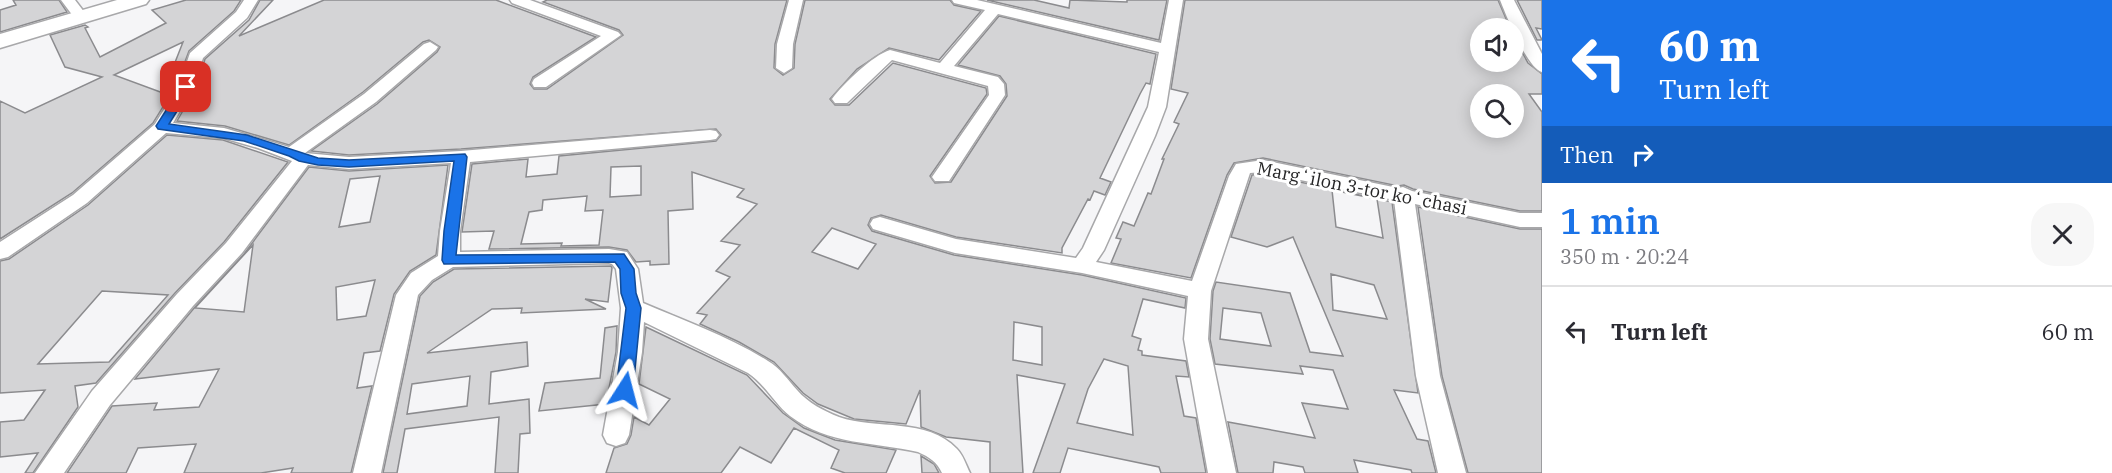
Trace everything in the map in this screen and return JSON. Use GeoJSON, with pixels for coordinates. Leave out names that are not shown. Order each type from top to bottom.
{"type":"FeatureCollection","features":[{"type":"Feature","properties":{"kind":"street"},"geometry":{"type":"LineString","coordinates":[[0,41],[74,9],[139,0]]}},
{"type":"Feature","properties":{"kind":"street"},"geometry":{"type":"LineString","coordinates":[[0,252],[80,199],[162,126],[180,101],[196,56],[242,15],[251,0]]}},
{"type":"Feature","properties":{"kind":"street"},"geometry":{"type":"LineString","coordinates":[[784,68],[785,44],[796,0]]}},
{"type":"Feature","properties":{"kind":"street"},"geometry":{"type":"LineString","coordinates":[[959,0],[1167,48]]}},
{"type":"Feature","properties":{"kind":"street"},"geometry":{"type":"LineString","coordinates":[[1083,266],[1093,250],[1146,136],[1156,107],[1176,0]]}},
{"type":"Feature","properties":{"kind":"street"},"geometry":{"type":"LineString","coordinates":[[1507,0],[1522,33],[1542,67]]}},
{"type":"Feature","properties":{"kind":"street"},"geometry":{"type":"LineString","coordinates":[[525,1],[613,34],[540,83]]}},
{"type":"Feature","properties":{"kind":"street"},"geometry":{"type":"LineString","coordinates":[[944,68],[995,8]]}},
{"type":"Feature","properties":{"kind":"street"},"geometry":{"type":"LineString","coordinates":[[49,473],[101,398],[185,300],[234,248],[298,156],[430,47]]}},
{"type":"Feature","properties":{"kind":"street"},"geometry":{"type":"LineString","coordinates":[[841,99],[879,62],[890,55],[992,81],[996,84],[997,94],[942,177]]}},
{"type":"Feature","properties":{"kind":"street"},"geometry":{"type":"LineString","coordinates":[[162,126],[224,133],[298,156],[349,163],[461,157],[710,135]]}},
{"type":"Feature","properties":{"kind":"street"},"geometry":{"type":"LineString","coordinates":[[449,260],[450,231],[461,157]]}},
{"type":"Feature","properties":{"kind":"street","name":"Margʻilon 3-tor koʻchasi"},"geometry":{"type":"LineString","coordinates":[[1222,473],[1196,339],[1200,291],[1243,168],[1263,166],[1403,193],[1520,220],[1542,220]]}},
{"type":"Feature","properties":{"kind":"street"},"geometry":{"type":"LineString","coordinates":[[1403,193],[1428,376],[1452,473]]}},
{"type":"Feature","properties":{"kind":"street"},"geometry":{"type":"LineString","coordinates":[[880,224],[955,246],[1083,266],[1200,291]]}},
{"type":"Feature","properties":{"kind":"street"},"geometry":{"type":"LineString","coordinates":[[367,473],[407,295],[412,285],[420,277],[449,260],[619,257],[627,269],[633,308],[630,352],[616,435]]}},
{"type":"Feature","properties":{"kind":"street"},"geometry":{"type":"LineString","coordinates":[[633,308],[759,367],[777,381],[792,402],[813,417],[842,429],[907,439],[938,447],[954,464],[956,473]]}},
{"type":"Feature","properties":{"kind":"building"},"geometry":{"type":"Polygon","coordinates":[[[13,0],[59,0],[67,12],[0,32],[0,10],[16,5],[13,0]]]}},
{"type":"Feature","properties":{"kind":"building"},"geometry":{"type":"Polygon","coordinates":[[[186,0],[241,0],[234,11],[189,51],[176,86],[153,123],[72,193],[0,239],[0,101],[25,113],[102,77],[65,67],[50,35],[85,25],[88,27],[85,28],[100,57],[166,23],[152,10],[186,0]],[[183,42],[114,75],[163,93],[183,42]]]}},
{"type":"Feature","properties":{"kind":"building"},"geometry":{"type":"Polygon","coordinates":[[[260,0],[273,0],[239,36],[324,0],[496,0],[596,37],[533,77],[530,84],[534,89],[547,89],[623,35],[619,30],[543,2],[547,0],[787,0],[775,44],[774,68],[783,75],[794,68],[795,44],[805,0],[950,0],[954,5],[981,11],[939,60],[889,48],[857,69],[830,99],[835,105],[849,105],[893,63],[986,88],[987,94],[930,176],[935,183],[951,182],[1007,96],[1006,84],[1000,76],[958,65],[999,16],[1156,54],[1150,84],[1146,83],[1140,94],[1100,178],[1111,182],[1105,195],[1094,191],[1090,200],[1088,199],[1062,248],[1062,253],[956,237],[881,215],[871,218],[868,225],[872,231],[954,255],[1082,275],[1186,298],[1185,308],[1143,299],[1132,336],[1141,339],[1138,350],[1142,351],[1142,355],[1186,361],[1189,377],[1176,376],[1184,416],[1196,418],[1206,473],[1161,473],[1159,467],[1068,448],[1060,473],[1033,473],[1065,384],[1017,375],[1023,473],[990,473],[990,442],[946,437],[921,427],[920,390],[906,424],[854,419],[818,404],[803,393],[774,362],[739,342],[700,324],[707,315],[697,313],[730,277],[716,271],[740,245],[721,241],[757,204],[737,197],[744,189],[692,172],[693,209],[668,211],[669,264],[650,265],[650,261],[636,262],[627,250],[609,247],[489,249],[494,231],[462,232],[472,164],[528,159],[526,177],[557,174],[559,156],[716,141],[721,135],[716,129],[461,149],[349,155],[311,151],[377,104],[437,52],[440,47],[429,40],[423,42],[363,92],[289,145],[225,126],[177,121],[196,88],[205,59],[249,20],[260,0]],[[641,166],[611,167],[610,197],[641,195],[641,166]],[[587,196],[543,200],[542,210],[529,212],[521,244],[599,245],[603,210],[585,211],[587,196]],[[832,228],[812,252],[858,269],[876,244],[832,228]],[[1014,322],[1013,360],[1042,365],[1042,327],[1014,322]],[[1104,359],[1088,389],[1077,423],[1133,435],[1128,366],[1104,359]]]}},
{"type":"Feature","properties":{"kind":"building"},"geometry":{"type":"Polygon","coordinates":[[[987,0],[1034,0],[1069,8],[1070,0],[1127,2],[1127,0],[1167,0],[1159,40],[987,0]]]}},
{"type":"Feature","properties":{"kind":"building"},"geometry":{"type":"Polygon","coordinates":[[[1185,0],[1498,0],[1506,18],[1470,18],[1470,72],[1524,72],[1524,56],[1528,63],[1542,74],[1542,94],[1529,94],[1542,112],[1542,211],[1520,211],[1413,189],[1404,185],[1398,186],[1263,158],[1234,163],[1227,175],[1191,278],[1111,263],[1121,239],[1116,238],[1123,222],[1134,226],[1148,193],[1151,194],[1164,159],[1162,159],[1179,124],[1174,122],[1188,93],[1171,89],[1185,0]]]}},
{"type":"Feature","properties":{"kind":"building"},"geometry":{"type":"Polygon","coordinates":[[[1517,0],[1542,0],[1542,29],[1536,28],[1542,40],[1537,40],[1517,0]]]}},
{"type":"Feature","properties":{"kind":"building"},"geometry":{"type":"Polygon","coordinates":[[[167,135],[223,140],[288,162],[224,242],[175,293],[96,383],[75,386],[78,407],[33,473],[25,473],[38,453],[0,457],[0,422],[24,420],[45,390],[0,393],[0,261],[9,259],[88,205],[167,135]],[[102,291],[38,364],[109,362],[168,295],[102,291]]]}},
{"type":"Feature","properties":{"kind":"building"},"geometry":{"type":"Polygon","coordinates":[[[448,165],[436,255],[410,271],[394,294],[380,351],[364,353],[357,388],[372,386],[351,473],[291,473],[293,468],[261,473],[184,473],[196,444],[138,448],[126,473],[67,473],[112,406],[157,403],[154,410],[199,407],[219,369],[135,379],[195,307],[244,254],[309,167],[349,171],[448,165]],[[380,176],[350,179],[339,227],[370,222],[380,176]],[[253,245],[195,308],[244,312],[253,245]],[[375,280],[336,287],[337,320],[366,316],[375,280]]]}},
{"type":"Feature","properties":{"kind":"building"},"geometry":{"type":"Polygon","coordinates":[[[1263,174],[1392,202],[1418,393],[1394,390],[1417,439],[1428,441],[1436,473],[1412,473],[1411,470],[1354,460],[1358,473],[1305,473],[1303,467],[1274,462],[1273,473],[1238,473],[1228,422],[1315,438],[1302,403],[1348,409],[1333,370],[1300,366],[1303,374],[1215,364],[1210,339],[1213,291],[1216,282],[1290,293],[1310,352],[1343,356],[1293,237],[1267,247],[1231,237],[1252,175],[1263,174]],[[1332,190],[1336,227],[1383,238],[1377,199],[1332,190]],[[1331,274],[1333,310],[1387,319],[1374,285],[1331,274]],[[1223,308],[1220,339],[1271,346],[1261,313],[1223,308]]]}},
{"type":"Feature","properties":{"kind":"building"},"geometry":{"type":"Polygon","coordinates":[[[1418,207],[1520,229],[1542,229],[1542,473],[1468,473],[1442,376],[1418,207]]]}},
{"type":"Feature","properties":{"kind":"building"},"geometry":{"type":"Polygon","coordinates":[[[611,266],[612,268],[608,302],[585,299],[606,309],[521,313],[522,308],[492,309],[427,353],[527,342],[528,366],[491,372],[489,404],[529,399],[530,433],[520,434],[518,473],[495,473],[499,417],[405,429],[397,473],[383,473],[420,296],[433,282],[454,269],[611,266]],[[470,376],[412,384],[407,414],[467,406],[470,376]]]}},
{"type":"Feature","properties":{"kind":"building"},"geometry":{"type":"Polygon","coordinates":[[[617,326],[616,352],[606,404],[539,411],[545,383],[600,378],[605,328],[617,326]]]}},
{"type":"Feature","properties":{"kind":"building"},"geometry":{"type":"Polygon","coordinates":[[[646,327],[747,375],[783,413],[804,428],[835,440],[896,450],[886,473],[845,473],[831,468],[839,450],[794,428],[771,463],[740,447],[721,473],[606,473],[614,448],[627,444],[634,417],[649,425],[670,399],[639,384],[646,327]]]}},
{"type":"Feature","properties":{"kind":"building"},"geometry":{"type":"Polygon","coordinates":[[[921,456],[934,464],[939,473],[922,473],[921,456]]]}},
{"type":"Feature","properties":{"kind":"route"},"geometry":{"type":"LineString","coordinates":[[186,87],[180,101],[162,126],[247,138],[293,153],[303,159],[318,162],[349,163],[461,157],[450,231],[449,260],[619,257],[627,269],[633,308],[625,390]]}}]}
